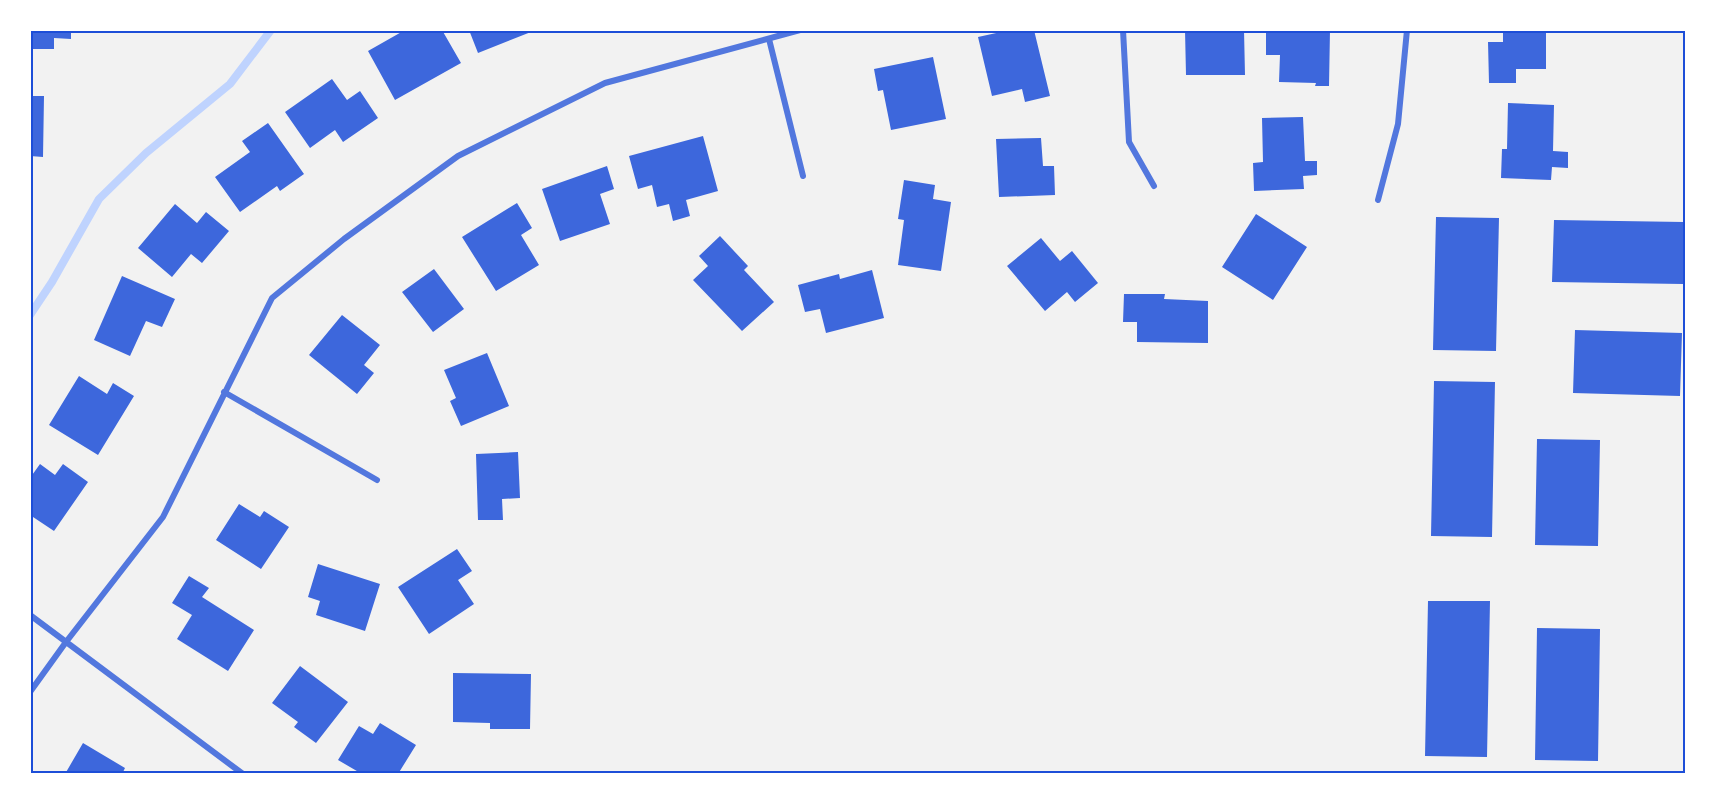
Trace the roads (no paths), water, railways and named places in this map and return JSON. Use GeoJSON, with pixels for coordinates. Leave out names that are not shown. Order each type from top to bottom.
{"type":"FeatureCollection","features":[{"type":"Feature","properties":{"kind":"street"},"geometry":{"type":"LineString","coordinates":[[30,692],[163,517],[272,298],[344,239],[458,156],[605,83],[800,30]]}},
{"type":"Feature","properties":{"kind":"street"},"geometry":{"type":"LineString","coordinates":[[1123,30],[1129,142],[1154,186]]}},
{"type":"Feature","properties":{"kind":"street"},"geometry":{"type":"LineString","coordinates":[[1378,200],[1398,124],[1407,30]]}},
{"type":"Feature","properties":{"kind":"street"},"geometry":{"type":"LineString","coordinates":[[769,39],[803,176]]}},
{"type":"Feature","properties":{"kind":"street"},"geometry":{"type":"LineString","coordinates":[[224,392],[377,480]]}},
{"type":"Feature","properties":{"kind":"street"},"geometry":{"type":"LineString","coordinates":[[30,615],[243,774]]}},
{"type":"Feature","properties":{"kind":"waterway"},"geometry":{"type":"LineString","coordinates":[[30,315],[52,282],[99,199],[146,153],[230,84],[271,30]]}}]}
